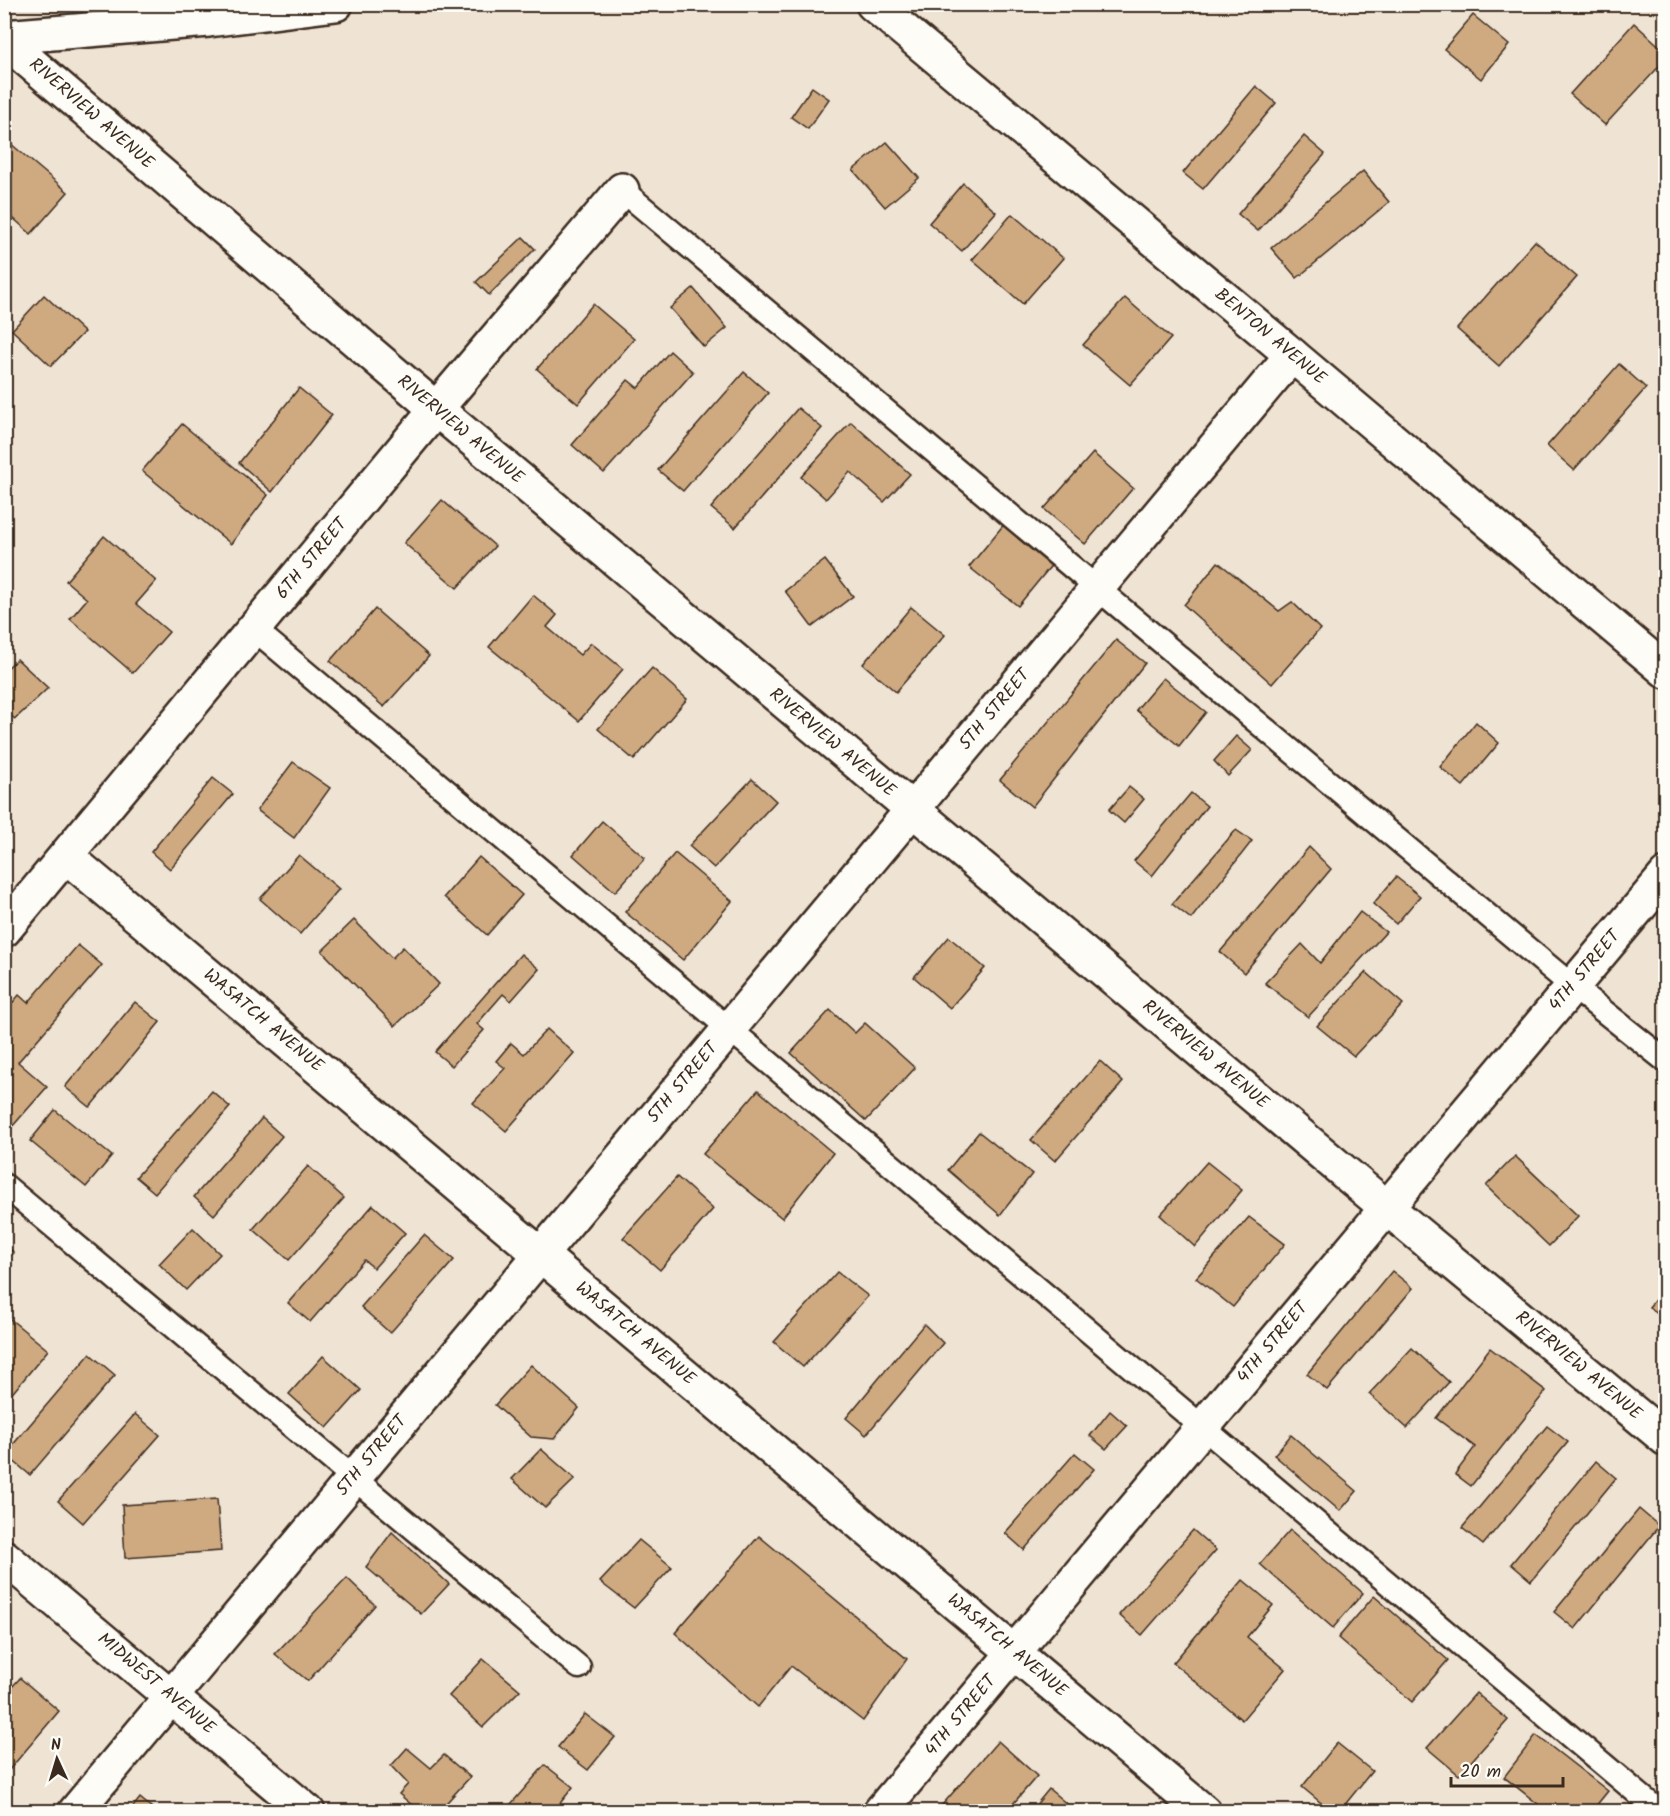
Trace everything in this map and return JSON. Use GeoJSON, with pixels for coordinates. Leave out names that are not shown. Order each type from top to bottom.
{"type":"FeatureCollection","features":[{"type":"Feature","properties":{"kind":"street"},"geometry":{"type":"LineString","coordinates":[[4,38],[209,20],[336,4]]}},
{"type":"Feature","properties":{"kind":"street","name":"BENTON AVENUE"},"geometry":{"type":"LineString","coordinates":[[873,4],[1665,671]]}},
{"type":"Feature","properties":{"kind":"street","name":"RIVERVIEW AVENUE"},"geometry":{"type":"LineString","coordinates":[[4,38],[436,410],[1665,1439]]}},
{"type":"Feature","properties":{"kind":"street","name":"6TH STREET"},"geometry":{"type":"LineString","coordinates":[[4,930],[622,190]]}},
{"type":"Feature","properties":{"kind":"street","name":"5TH STREET"},"geometry":{"type":"LineString","coordinates":[[75,1812],[1292,355]]}},
{"type":"Feature","properties":{"kind":"street","name":"WASATCH AVENUE"},"geometry":{"type":"LineString","coordinates":[[66,856],[1204,1812]]}},
{"type":"Feature","properties":{"kind":"street","name":"4TH STREET"},"geometry":{"type":"LineString","coordinates":[[880,1812],[1665,875]]}},
{"type":"Feature","properties":{"kind":"street","name":"MIDWEST AVENUE"},"geometry":{"type":"LineString","coordinates":[[4,1557],[308,1812]]}},
{"type":"Feature","properties":{"kind":"lane"},"geometry":{"type":"LineString","coordinates":[[622,190],[1572,986],[1665,1061]]}},
{"type":"Feature","properties":{"kind":"lane"},"geometry":{"type":"LineString","coordinates":[[254,629],[1660,1812]]}},
{"type":"Feature","properties":{"kind":"lane"},"geometry":{"type":"LineString","coordinates":[[4,1185],[579,1667]]}},
{"type":"Feature","properties":{"kind":"building"},"geometry":{"type":"Polygon","coordinates":[[[1473,15],[1509,45],[1481,79],[1444,49],[1473,15]]]}},
{"type":"Feature","properties":{"kind":"building"},"geometry":{"type":"Polygon","coordinates":[[[1634,23],[1666,52],[1666,59],[1605,125],[1570,94],[1634,23]]]}},
{"type":"Feature","properties":{"kind":"building"},"geometry":{"type":"Polygon","coordinates":[[[1256,86],[1276,103],[1203,189],[1183,173],[1256,86]]]}},
{"type":"Feature","properties":{"kind":"building"},"geometry":{"type":"Polygon","coordinates":[[[812,87],[829,99],[808,129],[791,117],[812,87]]]}},
{"type":"Feature","properties":{"kind":"building"},"geometry":{"type":"Polygon","coordinates":[[[1304,136],[1325,154],[1258,231],[1238,214],[1304,136]]]}},
{"type":"Feature","properties":{"kind":"building"},"geometry":{"type":"Polygon","coordinates":[[[4,138],[68,192],[31,234],[4,210],[4,138]]]}},
{"type":"Feature","properties":{"kind":"building"},"geometry":{"type":"Polygon","coordinates":[[[887,142],[919,178],[885,207],[853,170],[887,142]]]}},
{"type":"Feature","properties":{"kind":"building"},"geometry":{"type":"Polygon","coordinates":[[[1363,171],[1389,202],[1297,278],[1271,248],[1363,171]]]}},
{"type":"Feature","properties":{"kind":"building"},"geometry":{"type":"Polygon","coordinates":[[[963,183],[996,212],[962,251],[929,223],[963,183]]]}},
{"type":"Feature","properties":{"kind":"building"},"geometry":{"type":"Polygon","coordinates":[[[1012,214],[1063,258],[1023,304],[972,260],[1012,214]]]}},
{"type":"Feature","properties":{"kind":"building"},"geometry":{"type":"Polygon","coordinates":[[[523,237],[535,249],[489,295],[476,282],[523,237]]]}},
{"type":"Feature","properties":{"kind":"building"},"geometry":{"type":"Polygon","coordinates":[[[1535,241],[1577,277],[1499,366],[1457,329],[1535,241]]]}},
{"type":"Feature","properties":{"kind":"building"},"geometry":{"type":"Polygon","coordinates":[[[693,288],[727,328],[704,347],[670,308],[693,288]]]}},
{"type":"Feature","properties":{"kind":"building"},"geometry":{"type":"Polygon","coordinates":[[[44,295],[84,332],[51,366],[12,330],[44,295]]]}},
{"type":"Feature","properties":{"kind":"building"},"geometry":{"type":"Polygon","coordinates":[[[1125,298],[1171,338],[1130,385],[1083,345],[1125,298]]]}},
{"type":"Feature","properties":{"kind":"building"},"geometry":{"type":"Polygon","coordinates":[[[593,304],[634,339],[578,404],[537,369],[593,304]]]}},
{"type":"Feature","properties":{"kind":"building"},"geometry":{"type":"Polygon","coordinates":[[[670,351],[693,372],[604,473],[572,445],[628,380],[638,388],[670,351]]]}},
{"type":"Feature","properties":{"kind":"building"},"geometry":{"type":"Polygon","coordinates":[[[1619,364],[1646,388],[1574,470],[1547,446],[1619,364]]]}},
{"type":"Feature","properties":{"kind":"building"},"geometry":{"type":"Polygon","coordinates":[[[744,372],[768,393],[683,491],[658,470],[744,372]]]}},
{"type":"Feature","properties":{"kind":"building"},"geometry":{"type":"Polygon","coordinates":[[[299,388],[332,415],[272,492],[239,463],[299,388]]]}},
{"type":"Feature","properties":{"kind":"building"},"geometry":{"type":"Polygon","coordinates":[[[798,408],[822,428],[735,528],[711,508],[798,408]]]}},
{"type":"Feature","properties":{"kind":"building"},"geometry":{"type":"Polygon","coordinates":[[[851,422],[910,474],[884,502],[850,472],[826,499],[801,477],[851,422]]]}},
{"type":"Feature","properties":{"kind":"building"},"geometry":{"type":"Polygon","coordinates":[[[182,424],[268,495],[231,544],[142,471],[182,424]]]}},
{"type":"Feature","properties":{"kind":"building"},"geometry":{"type":"Polygon","coordinates":[[[1093,453],[1133,488],[1085,544],[1044,509],[1093,453]]]}},
{"type":"Feature","properties":{"kind":"building"},"geometry":{"type":"Polygon","coordinates":[[[442,500],[495,546],[457,588],[404,543],[442,500]]]}},
{"type":"Feature","properties":{"kind":"building"},"geometry":{"type":"Polygon","coordinates":[[[1005,523],[1054,562],[1018,606],[969,567],[1005,523]]]}},
{"type":"Feature","properties":{"kind":"building"},"geometry":{"type":"Polygon","coordinates":[[[104,536],[156,581],[136,604],[169,632],[133,673],[70,619],[87,599],[66,581],[104,536]]]}},
{"type":"Feature","properties":{"kind":"building"},"geometry":{"type":"Polygon","coordinates":[[[825,560],[853,596],[812,627],[785,591],[825,560]]]}},
{"type":"Feature","properties":{"kind":"building"},"geometry":{"type":"Polygon","coordinates":[[[1218,562],[1279,611],[1292,602],[1320,629],[1272,684],[1184,605],[1218,562]]]}},
{"type":"Feature","properties":{"kind":"building"},"geometry":{"type":"Polygon","coordinates":[[[533,595],[557,615],[547,627],[580,655],[591,643],[623,669],[579,721],[489,647],[533,595]]]}},
{"type":"Feature","properties":{"kind":"building"},"geometry":{"type":"Polygon","coordinates":[[[911,607],[945,635],[896,692],[863,664],[911,607]]]}},
{"type":"Feature","properties":{"kind":"building"},"geometry":{"type":"Polygon","coordinates":[[[375,609],[429,656],[384,707],[330,661],[375,609]]]}},
{"type":"Feature","properties":{"kind":"building"},"geometry":{"type":"Polygon","coordinates":[[[1116,640],[1145,663],[1032,807],[1000,780],[1116,640]]]}},
{"type":"Feature","properties":{"kind":"building"},"geometry":{"type":"Polygon","coordinates":[[[17,659],[48,688],[15,719],[4,710],[4,671],[17,659]]]}},
{"type":"Feature","properties":{"kind":"building"},"geometry":{"type":"Polygon","coordinates":[[[652,668],[687,699],[634,760],[598,729],[652,668]]]}},
{"type":"Feature","properties":{"kind":"building"},"geometry":{"type":"Polygon","coordinates":[[[1163,678],[1206,712],[1179,746],[1136,710],[1163,678]]]}},
{"type":"Feature","properties":{"kind":"building"},"geometry":{"type":"Polygon","coordinates":[[[1476,722],[1499,743],[1463,786],[1440,767],[1476,722]]]}},
{"type":"Feature","properties":{"kind":"building"},"geometry":{"type":"Polygon","coordinates":[[[1236,736],[1252,750],[1228,776],[1214,761],[1236,736]]]}},
{"type":"Feature","properties":{"kind":"building"},"geometry":{"type":"Polygon","coordinates":[[[293,762],[330,788],[294,838],[257,810],[293,762]]]}},
{"type":"Feature","properties":{"kind":"building"},"geometry":{"type":"Polygon","coordinates":[[[213,778],[233,794],[170,869],[151,852],[213,778]]]}},
{"type":"Feature","properties":{"kind":"building"},"geometry":{"type":"Polygon","coordinates":[[[752,779],[776,801],[714,868],[689,846],[752,779]]]}},
{"type":"Feature","properties":{"kind":"building"},"geometry":{"type":"Polygon","coordinates":[[[1129,787],[1144,799],[1124,823],[1109,810],[1129,787]]]}},
{"type":"Feature","properties":{"kind":"building"},"geometry":{"type":"Polygon","coordinates":[[[1191,793],[1207,806],[1152,876],[1134,861],[1191,793]]]}},
{"type":"Feature","properties":{"kind":"building"},"geometry":{"type":"Polygon","coordinates":[[[602,821],[645,858],[615,892],[573,855],[602,821]]]}},
{"type":"Feature","properties":{"kind":"building"},"geometry":{"type":"Polygon","coordinates":[[[1236,830],[1252,841],[1191,919],[1172,904],[1236,830]]]}},
{"type":"Feature","properties":{"kind":"building"},"geometry":{"type":"Polygon","coordinates":[[[1309,847],[1331,869],[1244,973],[1220,952],[1309,847]]]}},
{"type":"Feature","properties":{"kind":"building"},"geometry":{"type":"Polygon","coordinates":[[[675,853],[732,901],[683,960],[625,912],[675,853]]]}},
{"type":"Feature","properties":{"kind":"building"},"geometry":{"type":"Polygon","coordinates":[[[299,855],[339,889],[300,934],[260,899],[299,855]]]}},
{"type":"Feature","properties":{"kind":"building"},"geometry":{"type":"Polygon","coordinates":[[[479,857],[522,895],[487,935],[444,897],[479,857]]]}},
{"type":"Feature","properties":{"kind":"building"},"geometry":{"type":"Polygon","coordinates":[[[1396,877],[1420,896],[1396,924],[1373,904],[1396,877]]]}},
{"type":"Feature","properties":{"kind":"building"},"geometry":{"type":"Polygon","coordinates":[[[1360,912],[1386,932],[1308,1017],[1265,983],[1302,944],[1320,963],[1360,912]]]}},
{"type":"Feature","properties":{"kind":"building"},"geometry":{"type":"Polygon","coordinates":[[[354,920],[392,958],[403,947],[439,984],[395,1026],[322,951],[354,920]]]}},
{"type":"Feature","properties":{"kind":"building"},"geometry":{"type":"Polygon","coordinates":[[[949,937],[985,968],[950,1008],[914,977],[949,937]]]}},
{"type":"Feature","properties":{"kind":"building"},"geometry":{"type":"Polygon","coordinates":[[[78,945],[102,965],[18,1062],[47,1087],[4,1136],[4,1048],[9,1044],[4,1040],[4,1013],[19,995],[28,1003],[78,945]]]}},
{"type":"Feature","properties":{"kind":"building"},"geometry":{"type":"Polygon","coordinates":[[[521,954],[539,969],[511,1001],[503,994],[477,1024],[484,1030],[452,1066],[435,1052],[521,954]]]}},
{"type":"Feature","properties":{"kind":"building"},"geometry":{"type":"Polygon","coordinates":[[[1366,972],[1403,1004],[1354,1056],[1317,1026],[1366,972]]]}},
{"type":"Feature","properties":{"kind":"building"},"geometry":{"type":"Polygon","coordinates":[[[135,1002],[160,1022],[90,1107],[65,1087],[135,1002]]]}},
{"type":"Feature","properties":{"kind":"building"},"geometry":{"type":"Polygon","coordinates":[[[830,1010],[855,1033],[865,1023],[915,1068],[866,1121],[791,1053],[830,1010]]]}},
{"type":"Feature","properties":{"kind":"building"},"geometry":{"type":"Polygon","coordinates":[[[547,1029],[574,1053],[506,1131],[473,1103],[505,1068],[496,1061],[511,1043],[524,1054],[547,1029]]]}},
{"type":"Feature","properties":{"kind":"building"},"geometry":{"type":"Polygon","coordinates":[[[1100,1061],[1123,1082],[1055,1161],[1031,1140],[1100,1061]]]}},
{"type":"Feature","properties":{"kind":"building"},"geometry":{"type":"Polygon","coordinates":[[[758,1090],[833,1153],[782,1218],[703,1154],[758,1090]]]}},
{"type":"Feature","properties":{"kind":"building"},"geometry":{"type":"Polygon","coordinates":[[[212,1091],[230,1107],[155,1193],[136,1177],[212,1091]]]}},
{"type":"Feature","properties":{"kind":"building"},"geometry":{"type":"Polygon","coordinates":[[[55,1110],[112,1156],[86,1187],[30,1141],[55,1110]]]}},
{"type":"Feature","properties":{"kind":"building"},"geometry":{"type":"Polygon","coordinates":[[[262,1118],[282,1136],[214,1215],[194,1197],[262,1118]]]}},
{"type":"Feature","properties":{"kind":"building"},"geometry":{"type":"Polygon","coordinates":[[[979,1132],[1032,1174],[1000,1215],[948,1170],[979,1132]]]}},
{"type":"Feature","properties":{"kind":"building"},"geometry":{"type":"Polygon","coordinates":[[[1515,1156],[1578,1216],[1549,1246],[1486,1186],[1515,1156]]]}},
{"type":"Feature","properties":{"kind":"building"},"geometry":{"type":"Polygon","coordinates":[[[1207,1162],[1242,1190],[1195,1247],[1160,1215],[1207,1162]]]}},
{"type":"Feature","properties":{"kind":"building"},"geometry":{"type":"Polygon","coordinates":[[[308,1166],[344,1198],[289,1260],[253,1229],[308,1166]]]}},
{"type":"Feature","properties":{"kind":"building"},"geometry":{"type":"Polygon","coordinates":[[[677,1177],[713,1209],[660,1270],[623,1238],[677,1177]]]}},
{"type":"Feature","properties":{"kind":"building"},"geometry":{"type":"Polygon","coordinates":[[[373,1205],[405,1233],[374,1268],[364,1260],[310,1322],[288,1303],[373,1205]]]}},
{"type":"Feature","properties":{"kind":"building"},"geometry":{"type":"Polygon","coordinates":[[[1249,1217],[1285,1244],[1233,1307],[1196,1278],[1249,1217]]]}},
{"type":"Feature","properties":{"kind":"building"},"geometry":{"type":"Polygon","coordinates":[[[193,1228],[220,1254],[186,1290],[159,1264],[193,1228]]]}},
{"type":"Feature","properties":{"kind":"building"},"geometry":{"type":"Polygon","coordinates":[[[424,1235],[454,1260],[390,1333],[361,1307],[424,1235]]]}},
{"type":"Feature","properties":{"kind":"building"},"geometry":{"type":"Polygon","coordinates":[[[4,1243],[14,1253],[4,1261],[4,1243]]]}},
{"type":"Feature","properties":{"kind":"building"},"geometry":{"type":"Polygon","coordinates":[[[1392,1271],[1413,1288],[1327,1390],[1307,1374],[1392,1271]]]}},
{"type":"Feature","properties":{"kind":"building"},"geometry":{"type":"Polygon","coordinates":[[[837,1272],[868,1296],[803,1367],[774,1342],[837,1272]]]}},
{"type":"Feature","properties":{"kind":"building"},"geometry":{"type":"Polygon","coordinates":[[[1666,1287],[1666,1321],[1649,1307],[1666,1287]]]}},
{"type":"Feature","properties":{"kind":"building"},"geometry":{"type":"Polygon","coordinates":[[[4,1314],[48,1350],[5,1402],[4,1402],[4,1314]]]}},
{"type":"Feature","properties":{"kind":"building"},"geometry":{"type":"Polygon","coordinates":[[[924,1324],[943,1343],[866,1435],[846,1418],[924,1324]]]}},
{"type":"Feature","properties":{"kind":"building"},"geometry":{"type":"Polygon","coordinates":[[[1412,1348],[1449,1382],[1407,1428],[1369,1394],[1412,1348]]]}},
{"type":"Feature","properties":{"kind":"building"},"geometry":{"type":"Polygon","coordinates":[[[1490,1348],[1546,1391],[1471,1486],[1455,1474],[1475,1447],[1436,1418],[1490,1348]]]}},
{"type":"Feature","properties":{"kind":"building"},"geometry":{"type":"Polygon","coordinates":[[[90,1354],[115,1375],[30,1475],[5,1454],[90,1354]]]}},
{"type":"Feature","properties":{"kind":"building"},"geometry":{"type":"Polygon","coordinates":[[[323,1356],[361,1390],[327,1428],[289,1394],[323,1356]]]}},
{"type":"Feature","properties":{"kind":"building"},"geometry":{"type":"Polygon","coordinates":[[[531,1365],[579,1408],[554,1439],[531,1437],[495,1405],[531,1365]]]}},
{"type":"Feature","properties":{"kind":"building"},"geometry":{"type":"Polygon","coordinates":[[[1110,1411],[1127,1426],[1106,1449],[1090,1436],[1110,1411]]]}},
{"type":"Feature","properties":{"kind":"building"},"geometry":{"type":"Polygon","coordinates":[[[135,1414],[160,1435],[83,1523],[58,1501],[135,1414]]]}},
{"type":"Feature","properties":{"kind":"building"},"geometry":{"type":"Polygon","coordinates":[[[1547,1426],[1568,1442],[1483,1545],[1462,1528],[1547,1426]]]}},
{"type":"Feature","properties":{"kind":"building"},"geometry":{"type":"Polygon","coordinates":[[[1291,1435],[1357,1491],[1340,1511],[1274,1455],[1291,1435]]]}},
{"type":"Feature","properties":{"kind":"building"},"geometry":{"type":"Polygon","coordinates":[[[541,1449],[575,1479],[545,1508],[512,1479],[541,1449]]]}},
{"type":"Feature","properties":{"kind":"building"},"geometry":{"type":"Polygon","coordinates":[[[1075,1453],[1094,1469],[1024,1550],[1005,1533],[1075,1453]]]}},
{"type":"Feature","properties":{"kind":"building"},"geometry":{"type":"Polygon","coordinates":[[[1596,1461],[1616,1478],[1531,1581],[1511,1564],[1596,1461]]]}},
{"type":"Feature","properties":{"kind":"building"},"geometry":{"type":"Polygon","coordinates":[[[217,1499],[221,1551],[125,1558],[122,1505],[217,1499]]]}},
{"type":"Feature","properties":{"kind":"building"},"geometry":{"type":"Polygon","coordinates":[[[1639,1509],[1659,1526],[1575,1629],[1554,1612],[1639,1509]]]}},
{"type":"Feature","properties":{"kind":"building"},"geometry":{"type":"Polygon","coordinates":[[[1193,1530],[1216,1550],[1142,1635],[1119,1615],[1193,1530]]]}},
{"type":"Feature","properties":{"kind":"building"},"geometry":{"type":"Polygon","coordinates":[[[1290,1530],[1363,1593],[1333,1628],[1260,1564],[1290,1530]]]}},
{"type":"Feature","properties":{"kind":"building"},"geometry":{"type":"Polygon","coordinates":[[[392,1532],[449,1584],[421,1614],[366,1567],[392,1532]]]}},
{"type":"Feature","properties":{"kind":"building"},"geometry":{"type":"Polygon","coordinates":[[[759,1536],[907,1659],[863,1721],[791,1666],[758,1707],[675,1633],[759,1536]]]}},
{"type":"Feature","properties":{"kind":"building"},"geometry":{"type":"Polygon","coordinates":[[[639,1540],[672,1567],[634,1608],[600,1582],[639,1540]]]}},
{"type":"Feature","properties":{"kind":"building"},"geometry":{"type":"Polygon","coordinates":[[[347,1578],[375,1605],[308,1681],[275,1654],[347,1578]]]}},
{"type":"Feature","properties":{"kind":"building"},"geometry":{"type":"Polygon","coordinates":[[[1243,1580],[1273,1605],[1247,1637],[1285,1669],[1242,1720],[1173,1663],[1243,1580]]]}},
{"type":"Feature","properties":{"kind":"building"},"geometry":{"type":"Polygon","coordinates":[[[1374,1596],[1448,1660],[1412,1702],[1338,1638],[1374,1596]]]}},
{"type":"Feature","properties":{"kind":"building"},"geometry":{"type":"Polygon","coordinates":[[[483,1659],[520,1690],[483,1727],[449,1696],[483,1659]]]}},
{"type":"Feature","properties":{"kind":"building"},"geometry":{"type":"Polygon","coordinates":[[[20,1678],[59,1711],[4,1776],[4,1696],[20,1678]]]}},
{"type":"Feature","properties":{"kind":"building"},"geometry":{"type":"Polygon","coordinates":[[[1476,1693],[1508,1720],[1459,1775],[1427,1748],[1476,1693]]]}},
{"type":"Feature","properties":{"kind":"building"},"geometry":{"type":"Polygon","coordinates":[[[585,1714],[615,1737],[588,1770],[558,1747],[585,1714]]]}},
{"type":"Feature","properties":{"kind":"building"},"geometry":{"type":"Polygon","coordinates":[[[1536,1735],[1608,1791],[1591,1812],[1548,1812],[1504,1777],[1536,1735]]]}},
{"type":"Feature","properties":{"kind":"building"},"geometry":{"type":"Polygon","coordinates":[[[998,1741],[1037,1776],[1006,1812],[936,1812],[998,1741]]]}},
{"type":"Feature","properties":{"kind":"building"},"geometry":{"type":"Polygon","coordinates":[[[1337,1743],[1372,1771],[1339,1812],[1332,1812],[1302,1787],[1337,1743]]]}},
{"type":"Feature","properties":{"kind":"building"},"geometry":{"type":"Polygon","coordinates":[[[407,1748],[431,1768],[444,1755],[470,1777],[438,1812],[420,1812],[399,1794],[408,1784],[391,1766],[407,1748]]]}},
{"type":"Feature","properties":{"kind":"building"},"geometry":{"type":"Polygon","coordinates":[[[545,1765],[573,1787],[553,1812],[504,1812],[545,1765]]]}},
{"type":"Feature","properties":{"kind":"building"},"geometry":{"type":"Polygon","coordinates":[[[1049,1789],[1074,1810],[1072,1812],[1030,1812],[1049,1789]]]}},
{"type":"Feature","properties":{"kind":"building"},"geometry":{"type":"Polygon","coordinates":[[[140,1798],[157,1812],[129,1812],[140,1798]]]}}]}
